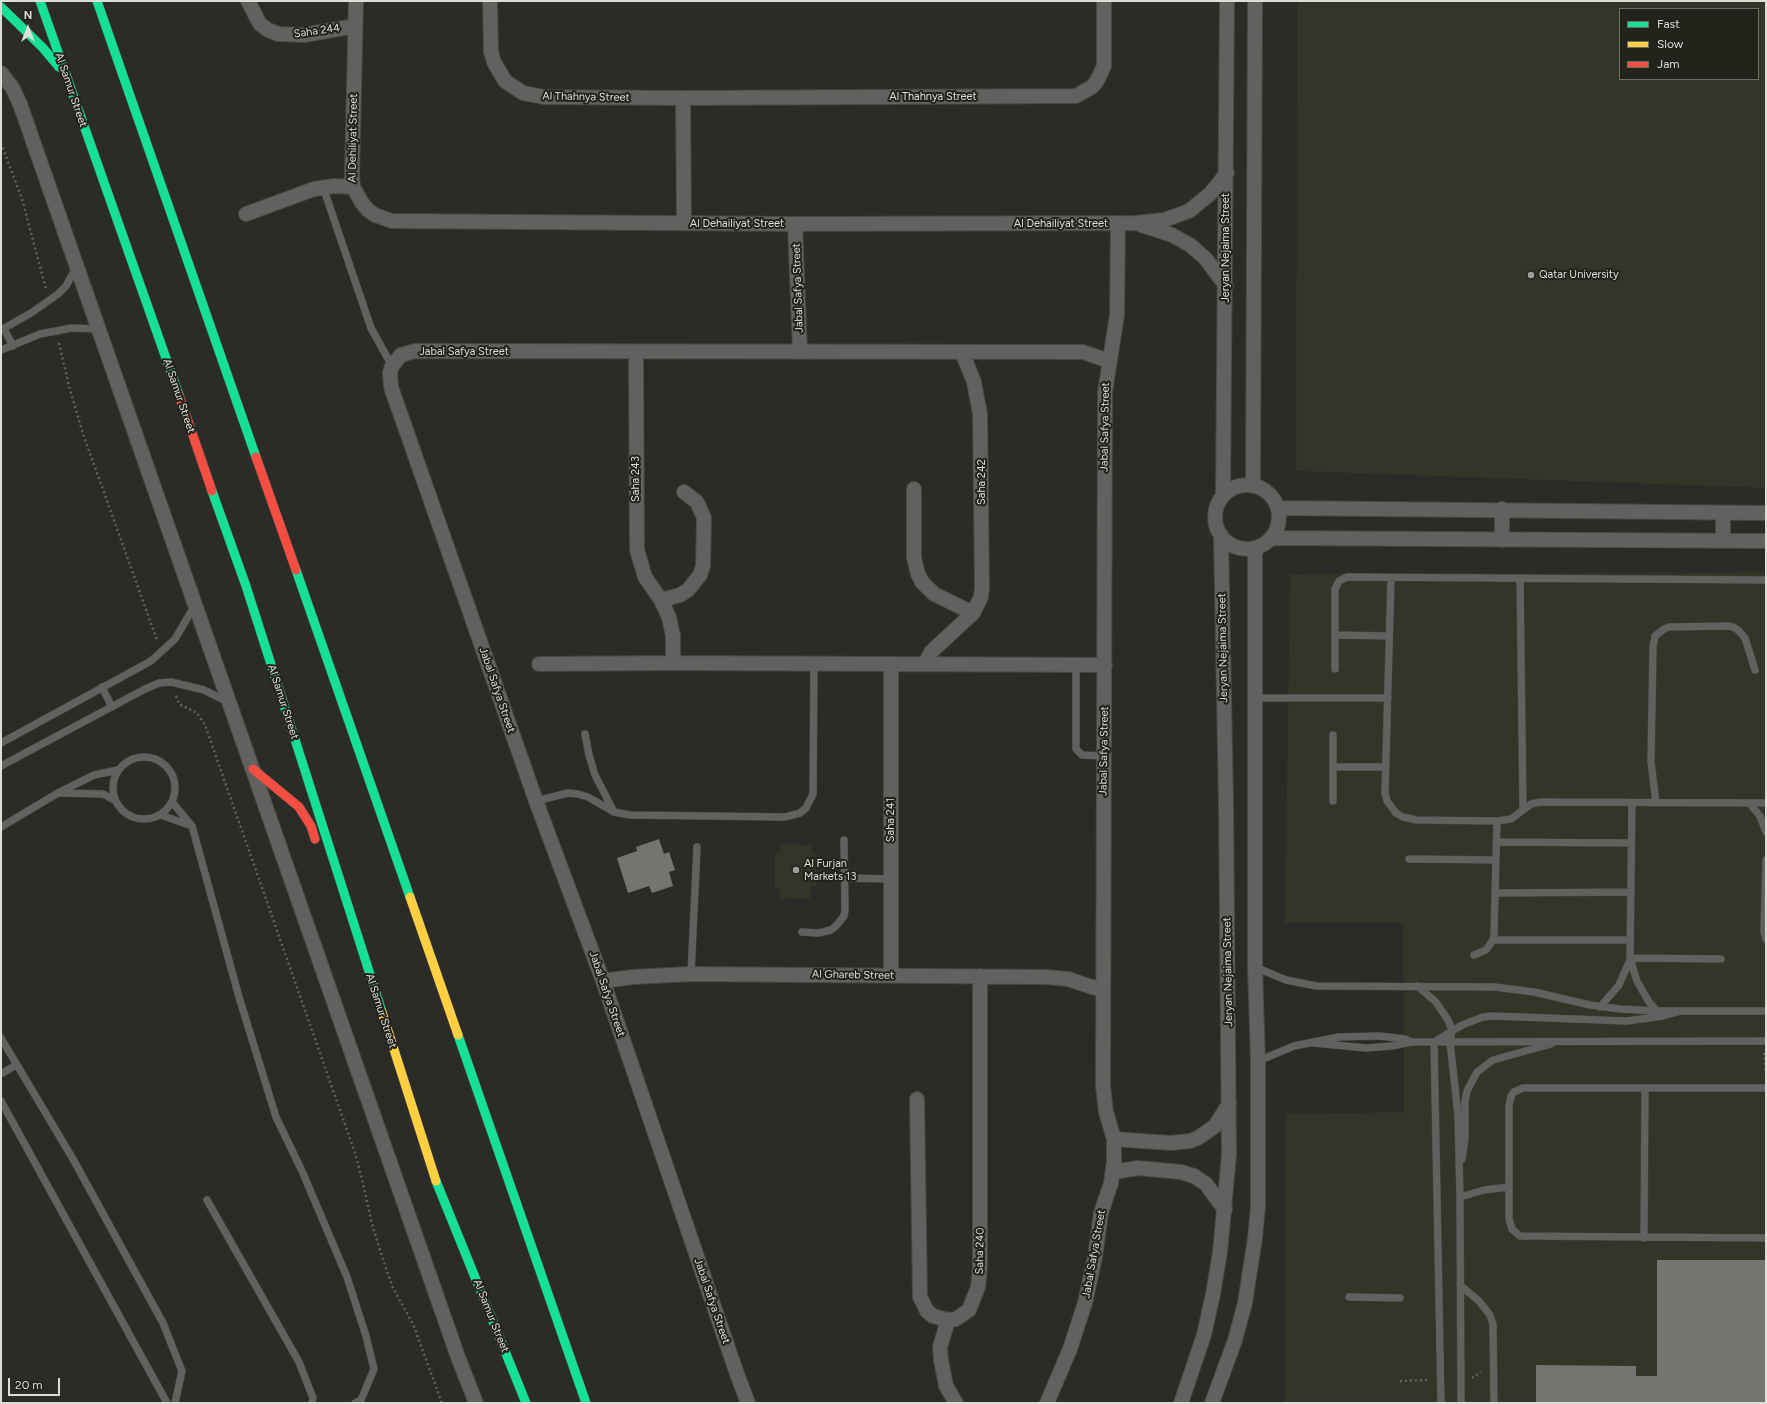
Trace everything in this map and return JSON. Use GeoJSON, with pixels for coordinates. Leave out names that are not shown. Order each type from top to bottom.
{"type":"FeatureCollection","features":[{"type":"Feature","properties":{"kind":"main road","name":"Al Samur Street"},"geometry":{"type":"LineString","coordinates":[[40,1],[246,586],[434,1176],[526,1403]]}},
{"type":"Feature","properties":{"kind":"main road"},"geometry":{"type":"LineString","coordinates":[[97,1],[101,8],[586,1403]]}},
{"type":"Feature","properties":{"kind":"main road"},"geometry":{"type":"LineString","coordinates":[[1,7],[43,48],[67,78]]}},
{"type":"Feature","properties":{"kind":"main road"},"geometry":{"type":"LineString","coordinates":[[254,769],[299,807],[311,826],[318,848]]}},
{"type":"Feature","properties":{"kind":"main road"},"geometry":{"type":"LineString","coordinates":[[357,964],[371,993],[380,1006]]}},
{"type":"Feature","properties":{"kind":"main road"},"geometry":{"type":"LineString","coordinates":[[522,1390],[531,1403]]}},
{"type":"Feature","properties":{"kind":"street","name":"Saha 244"},"geometry":{"type":"LineString","coordinates":[[248,1],[260,24],[268,30],[278,34],[304,35],[355,26]]}},
{"type":"Feature","properties":{"kind":"street","name":"Al Dehiliyat Street"},"geometry":{"type":"LineString","coordinates":[[246,214],[323,187],[353,187],[356,1]]}},
{"type":"Feature","properties":{"kind":"street","name":"Al Thahnya Street"},"geometry":{"type":"LineString","coordinates":[[490,1],[491,47],[494,62],[505,81],[523,93],[544,97],[683,98],[1076,96],[1092,87],[1097,81],[1104,66],[1104,1]]}},
{"type":"Feature","properties":{"kind":"street","name":"Jeryan Nejaima Street"},"geometry":{"type":"LineString","coordinates":[[1223,496],[1227,173],[1227,1]]}},
{"type":"Feature","properties":{"kind":"street"},"geometry":{"type":"LineString","coordinates":[[1253,485],[1255,1]]}},
{"type":"Feature","properties":{"kind":"street"},"geometry":{"type":"LineString","coordinates":[[2,75],[12,87],[20,104],[196,603],[458,1357],[476,1403]]}},
{"type":"Feature","properties":{"kind":"street"},"geometry":{"type":"LineString","coordinates":[[683,98],[684,223]]}},
{"type":"Feature","properties":{"kind":"street","name":"Al Dehailiyat Street"},"geometry":{"type":"LineString","coordinates":[[353,187],[362,203],[368,210],[379,217],[392,221],[795,224],[1136,224],[1164,220],[1189,211],[1210,194],[1227,173]]}},
{"type":"Feature","properties":{"kind":"street","name":"Jabal Safya Street"},"geometry":{"type":"LineString","coordinates":[[795,224],[800,352]]}},
{"type":"Feature","properties":{"kind":"street","name":"Jabal Safya Street"},"geometry":{"type":"LineString","coordinates":[[1047,1403],[1070,1349],[1085,1303],[1095,1257],[1101,1213],[1113,1172],[1114,1140],[1104,1099],[1102,988],[1105,665],[1105,392],[1118,310],[1118,224]]}},
{"type":"Feature","properties":{"kind":"street","name":"Al Dehailiyat Street"},"geometry":{"type":"LineString","coordinates":[[1136,224],[1172,235],[1190,245],[1205,258],[1226,286]]}},
{"type":"Feature","properties":{"kind":"street","name":"Jabal Safya Street"},"geometry":{"type":"LineString","coordinates":[[748,1403],[734,1367],[603,981],[536,801],[391,387],[390,373],[392,366],[402,355],[415,351],[1083,352],[1109,361]]}},
{"type":"Feature","properties":{"kind":"street","name":"Saha 243"},"geometry":{"type":"LineString","coordinates":[[636,352],[637,550],[645,577],[661,600],[671,627],[673,662]]}},
{"type":"Feature","properties":{"kind":"street","name":"Saha 242"},"geometry":{"type":"LineString","coordinates":[[925,664],[931,652],[973,614],[981,597],[981,425],[974,382],[962,352]]}},
{"type":"Feature","properties":{"kind":"street"},"geometry":{"type":"LineString","coordinates":[[1253,485],[1269,493],[1278,508],[1278,523],[1272,538],[1255,548],[1245,548],[1236,546],[1221,535],[1217,528],[1216,515],[1218,503],[1223,496],[1236,486],[1253,485]]}},
{"type":"Feature","properties":{"kind":"street"},"geometry":{"type":"LineString","coordinates":[[914,489],[914,558],[918,574],[925,585],[934,594],[973,614]]}},
{"type":"Feature","properties":{"kind":"street"},"geometry":{"type":"LineString","coordinates":[[661,600],[680,595],[688,590],[700,575],[703,566],[704,518],[697,502],[684,492]]}},
{"type":"Feature","properties":{"kind":"street"},"geometry":{"type":"LineString","coordinates":[[1278,508],[1502,509],[1766,513]]}},
{"type":"Feature","properties":{"kind":"street"},"geometry":{"type":"LineString","coordinates":[[1502,509],[1502,540]]}},
{"type":"Feature","properties":{"kind":"street"},"geometry":{"type":"LineString","coordinates":[[1723,513],[1723,541]]}},
{"type":"Feature","properties":{"kind":"street","name":"Jeryan Nejaima Street"},"geometry":{"type":"LineString","coordinates":[[1181,1403],[1204,1335],[1213,1294],[1225,1210],[1229,1161],[1226,803],[1221,535]]}},
{"type":"Feature","properties":{"kind":"street"},"geometry":{"type":"LineString","coordinates":[[1272,538],[1766,541]]}},
{"type":"Feature","properties":{"kind":"street"},"geometry":{"type":"LineString","coordinates":[[1212,1403],[1222,1379],[1239,1325],[1250,1277],[1256,1238],[1259,1181],[1258,1061],[1255,967],[1255,548]]}},
{"type":"Feature","properties":{"kind":"street"},"geometry":{"type":"LineString","coordinates":[[539,664],[673,662],[1105,665]]}},
{"type":"Feature","properties":{"kind":"street","name":"Saha 241"},"geometry":{"type":"LineString","coordinates":[[890,976],[891,664]]}},
{"type":"Feature","properties":{"kind":"street","name":"Al Ghareb Street"},"geometry":{"type":"LineString","coordinates":[[603,981],[638,976],[691,974],[1057,977],[1078,981],[1095,988],[1102,988]]}},
{"type":"Feature","properties":{"kind":"street","name":"Saha 240"},"geometry":{"type":"LineString","coordinates":[[948,1320],[956,1319],[968,1310],[978,1287],[980,1268],[980,976]]}},
{"type":"Feature","properties":{"kind":"street"},"geometry":{"type":"LineString","coordinates":[[917,1099],[920,1297],[927,1311],[933,1316],[948,1320],[940,1347],[941,1360],[946,1386],[956,1403]]}},
{"type":"Feature","properties":{"kind":"street"},"geometry":{"type":"LineString","coordinates":[[1114,1140],[1171,1144],[1190,1141],[1203,1135],[1215,1126],[1229,1103]]}},
{"type":"Feature","properties":{"kind":"street"},"geometry":{"type":"LineString","coordinates":[[1113,1172],[1138,1168],[1181,1172],[1194,1176],[1210,1189],[1225,1210]]}},
{"type":"Feature","properties":{"kind":"lane"},"geometry":{"type":"LineString","coordinates":[[323,187],[371,328],[392,366]]}},
{"type":"Feature","properties":{"kind":"lane"},"geometry":{"type":"LineString","coordinates":[[13,346],[2,329],[49,301],[66,286],[77,266]]}},
{"type":"Feature","properties":{"kind":"lane"},"geometry":{"type":"LineString","coordinates":[[1,350],[40,334],[72,328],[100,329]]}},
{"type":"Feature","properties":{"kind":"lane"},"geometry":{"type":"LineString","coordinates":[[1335,669],[1334,593],[1339,581],[1347,577],[1766,580]]}},
{"type":"Feature","properties":{"kind":"lane"},"geometry":{"type":"LineString","coordinates":[[1391,578],[1385,793],[1387,801],[1396,813],[1403,817],[1417,820],[1497,821],[1511,819],[1531,804],[1540,802],[1766,803]]}},
{"type":"Feature","properties":{"kind":"lane"},"geometry":{"type":"LineString","coordinates":[[1520,578],[1523,810]]}},
{"type":"Feature","properties":{"kind":"lane"},"geometry":{"type":"LineString","coordinates":[[1,743],[151,661],[175,639],[196,603]]}},
{"type":"Feature","properties":{"kind":"lane"},"geometry":{"type":"LineString","coordinates":[[1656,803],[1652,762],[1653,647],[1655,636],[1659,632],[1669,627],[1733,627],[1745,638],[1755,670]]}},
{"type":"Feature","properties":{"kind":"lane"},"geometry":{"type":"LineString","coordinates":[[1335,635],[1390,636]]}},
{"type":"Feature","properties":{"kind":"lane"},"geometry":{"type":"LineString","coordinates":[[536,801],[568,794],[578,794],[588,797],[614,812],[630,815],[785,817],[800,813],[810,801],[812,794],[814,663]]}},
{"type":"Feature","properties":{"kind":"lane"},"geometry":{"type":"LineString","coordinates":[[1076,664],[1076,749],[1082,755],[1104,756]]}},
{"type":"Feature","properties":{"kind":"lane"},"geometry":{"type":"LineString","coordinates":[[1,766],[159,683],[171,682],[204,690],[231,704]]}},
{"type":"Feature","properties":{"kind":"lane"},"geometry":{"type":"LineString","coordinates":[[102,687],[112,707]]}},
{"type":"Feature","properties":{"kind":"lane"},"geometry":{"type":"LineString","coordinates":[[1254,698],[1388,698]]}},
{"type":"Feature","properties":{"kind":"lane"},"geometry":{"type":"LineString","coordinates":[[585,734],[595,775],[614,812]]}},
{"type":"Feature","properties":{"kind":"lane"},"geometry":{"type":"LineString","coordinates":[[1333,735],[1333,801]]}},
{"type":"Feature","properties":{"kind":"lane"},"geometry":{"type":"LineString","coordinates":[[114,800],[112,784],[118,770],[132,758],[151,757],[167,767],[175,784],[172,802],[161,815]]}},
{"type":"Feature","properties":{"kind":"lane"},"geometry":{"type":"LineString","coordinates":[[1333,767],[1386,767]]}},
{"type":"Feature","properties":{"kind":"lane"},"geometry":{"type":"LineString","coordinates":[[1,827],[58,794],[94,776],[118,770]]}},
{"type":"Feature","properties":{"kind":"lane"},"geometry":{"type":"LineString","coordinates":[[58,794],[103,794],[114,800],[126,814],[143,819],[161,815],[192,826]]}},
{"type":"Feature","properties":{"kind":"lane"},"geometry":{"type":"LineString","coordinates":[[172,802],[192,826],[239,997],[276,1117],[302,1171],[346,1277],[366,1336],[374,1368],[361,1400],[356,1403]]}},
{"type":"Feature","properties":{"kind":"lane"},"geometry":{"type":"LineString","coordinates":[[1632,803],[1630,958],[1637,981],[1646,997],[1657,1011]]}},
{"type":"Feature","properties":{"kind":"lane"},"geometry":{"type":"LineString","coordinates":[[1749,803],[1760,816],[1766,832]]}},
{"type":"Feature","properties":{"kind":"lane"},"geometry":{"type":"LineString","coordinates":[[1474,956],[1486,950],[1493,940],[1496,893],[1497,821]]}},
{"type":"Feature","properties":{"kind":"lane"},"geometry":{"type":"LineString","coordinates":[[802,932],[824,932],[836,926],[840,922],[845,910],[844,840]]}},
{"type":"Feature","properties":{"kind":"lane"},"geometry":{"type":"LineString","coordinates":[[1496,842],[1631,843]]}},
{"type":"Feature","properties":{"kind":"lane"},"geometry":{"type":"LineString","coordinates":[[691,974],[697,847]]}},
{"type":"Feature","properties":{"kind":"lane"},"geometry":{"type":"LineString","coordinates":[[1409,859],[1496,860]]}},
{"type":"Feature","properties":{"kind":"lane"},"geometry":{"type":"LineString","coordinates":[[1766,860],[1764,931],[1766,939]]}},
{"type":"Feature","properties":{"kind":"lane"},"geometry":{"type":"LineString","coordinates":[[845,878],[890,879]]}},
{"type":"Feature","properties":{"kind":"lane"},"geometry":{"type":"LineString","coordinates":[[1496,893],[1631,892]]}},
{"type":"Feature","properties":{"kind":"lane"},"geometry":{"type":"LineString","coordinates":[[1493,940],[1630,940]]}},
{"type":"Feature","properties":{"kind":"lane"},"geometry":{"type":"LineString","coordinates":[[1630,958],[1721,959]]}},
{"type":"Feature","properties":{"kind":"lane"},"geometry":{"type":"LineString","coordinates":[[1600,1007],[1619,985],[1630,958]]}},
{"type":"Feature","properties":{"kind":"lane"},"geometry":{"type":"LineString","coordinates":[[1255,967],[1276,977],[1306,985],[1476,986],[1514,989],[1600,1007],[1657,1011],[1766,1010]]}},
{"type":"Feature","properties":{"kind":"lane"},"geometry":{"type":"LineString","coordinates":[[1417,986],[1435,1000],[1448,1020],[1452,1030],[1450,1042],[1458,1115],[1460,1197],[1461,1403]]}},
{"type":"Feature","properties":{"kind":"lane"},"geometry":{"type":"LineString","coordinates":[[1434,1042],[1452,1030],[1472,1020],[1493,1016],[1627,1021],[1657,1017],[1681,1010]]}},
{"type":"Feature","properties":{"kind":"lane"},"geometry":{"type":"LineString","coordinates":[[1258,1061],[1294,1046],[1339,1037],[1366,1035],[1392,1037],[1412,1042]]}},
{"type":"Feature","properties":{"kind":"lane"},"geometry":{"type":"LineString","coordinates":[[1,1038],[73,1159],[163,1323],[182,1371],[175,1403]]}},
{"type":"Feature","properties":{"kind":"lane"},"geometry":{"type":"LineString","coordinates":[[1459,1169],[1465,1138],[1465,1101],[1469,1086],[1477,1072],[1485,1065],[1503,1056],[1563,1041]]}},
{"type":"Feature","properties":{"kind":"lane"},"geometry":{"type":"LineString","coordinates":[[1314,1043],[1366,1048],[1392,1046],[1412,1042],[1766,1041]]}},
{"type":"Feature","properties":{"kind":"lane"},"geometry":{"type":"LineString","coordinates":[[1434,1042],[1440,1403]]}},
{"type":"Feature","properties":{"kind":"lane"},"geometry":{"type":"LineString","coordinates":[[1,1074],[16,1065]]}},
{"type":"Feature","properties":{"kind":"lane"},"geometry":{"type":"LineString","coordinates":[[1766,1088],[1528,1088],[1514,1092],[1509,1101],[1510,1224],[1512,1229],[1520,1236],[1766,1238]]}},
{"type":"Feature","properties":{"kind":"lane"},"geometry":{"type":"LineString","coordinates":[[1644,1238],[1645,1088]]}},
{"type":"Feature","properties":{"kind":"lane"},"geometry":{"type":"LineString","coordinates":[[1,1101],[167,1403]]}},
{"type":"Feature","properties":{"kind":"lane"},"geometry":{"type":"LineString","coordinates":[[1460,1197],[1484,1190],[1509,1187]]}},
{"type":"Feature","properties":{"kind":"lane"},"geometry":{"type":"LineString","coordinates":[[207,1200],[299,1362],[313,1398],[312,1403]]}},
{"type":"Feature","properties":{"kind":"lane"},"geometry":{"type":"LineString","coordinates":[[1460,1285],[1479,1301],[1490,1316],[1493,1324],[1494,1403]]}},
{"type":"Feature","properties":{"kind":"lane"},"geometry":{"type":"LineString","coordinates":[[1348,1297],[1400,1298]]}},
{"type":"Feature","properties":{"kind":"path"},"geometry":{"type":"LineString","coordinates":[[1,143],[22,199],[49,301]]}},
{"type":"Feature","properties":{"kind":"path"},"geometry":{"type":"LineString","coordinates":[[56,331],[69,386],[83,434],[161,651]]}},
{"type":"Feature","properties":{"kind":"path"},"geometry":{"type":"LineString","coordinates":[[171,682],[179,704],[197,713],[205,725],[354,1153],[361,1175],[372,1224],[385,1266],[393,1288],[413,1324],[442,1403]]}},
{"type":"Feature","properties":{"kind":"shaded area","name":"Qatar University"},"geometry":{"type":"Polygon","coordinates":[[[1297,1],[1766,1],[1766,488],[1296,471],[1297,1]]]}},
{"type":"Feature","properties":{"kind":"shaded area"},"geometry":{"type":"Polygon","coordinates":[[[1766,572],[1766,1403],[1285,1403],[1286,1114],[1404,1112],[1403,923],[1285,923],[1290,574],[1766,572]]]}},
{"type":"Feature","properties":{"kind":"shaded area","name":"Al Furjan Markets 13"},"geometry":{"type":"Polygon","coordinates":[[[781,844],[812,845],[812,853],[817,854],[816,886],[811,887],[810,899],[780,898],[780,889],[775,889],[775,853],[780,853],[781,844]]]}},
{"type":"Feature","properties":{"kind":"building"},"geometry":{"type":"Polygon","coordinates":[[[659,839],[664,854],[669,852],[675,870],[669,872],[673,886],[652,893],[649,886],[628,893],[617,858],[637,851],[636,847],[659,839]]]}},
{"type":"Feature","properties":{"kind":"building"},"geometry":{"type":"Polygon","coordinates":[[[1657,1260],[1766,1260],[1766,1403],[1536,1403],[1536,1365],[1636,1366],[1636,1376],[1657,1376],[1657,1260]]]}},
{"type":"Feature","properties":{"kind":"traffic: fast"},"geometry":{"type":"LineString","coordinates":[[40,1],[179,395]]}},
{"type":"Feature","properties":{"kind":"traffic: fast"},"geometry":{"type":"LineString","coordinates":[[97,1],[256,457]]}},
{"type":"Feature","properties":{"kind":"traffic: fast"},"geometry":{"type":"LineString","coordinates":[[1,7],[43,48],[59,67]]}},
{"type":"Feature","properties":{"kind":"traffic: fast"},"geometry":{"type":"LineString","coordinates":[[212,491],[246,586],[382,1012]]}},
{"type":"Feature","properties":{"kind":"traffic: fast"},"geometry":{"type":"LineString","coordinates":[[296,570],[410,897]]}},
{"type":"Feature","properties":{"kind":"traffic: fast"},"geometry":{"type":"LineString","coordinates":[[458,1035],[586,1403]]}},
{"type":"Feature","properties":{"kind":"traffic: fast"},"geometry":{"type":"LineString","coordinates":[[436,1181],[526,1403]]}},
{"type":"Feature","properties":{"kind":"traffic: slow"},"geometry":{"type":"LineString","coordinates":[[410,897],[458,1035]]}},
{"type":"Feature","properties":{"kind":"traffic: slow"},"geometry":{"type":"LineString","coordinates":[[382,1012],[436,1181]]}},
{"type":"Feature","properties":{"kind":"traffic: jam"},"geometry":{"type":"LineString","coordinates":[[179,395],[212,491]]}},
{"type":"Feature","properties":{"kind":"traffic: jam"},"geometry":{"type":"LineString","coordinates":[[256,457],[296,570]]}},
{"type":"Feature","properties":{"kind":"traffic: jam"},"geometry":{"type":"LineString","coordinates":[[253,769],[299,807],[311,826],[315,839]]}},
{"type":"Feature","properties":{"kind":"place","name":"Qatar University"},"geometry":{"type":"Point","coordinates":[1531,275]}},
{"type":"Feature","properties":{"kind":"place","name":"Al Furjan Markets 13"},"geometry":{"type":"Point","coordinates":[796,870]}}]}
